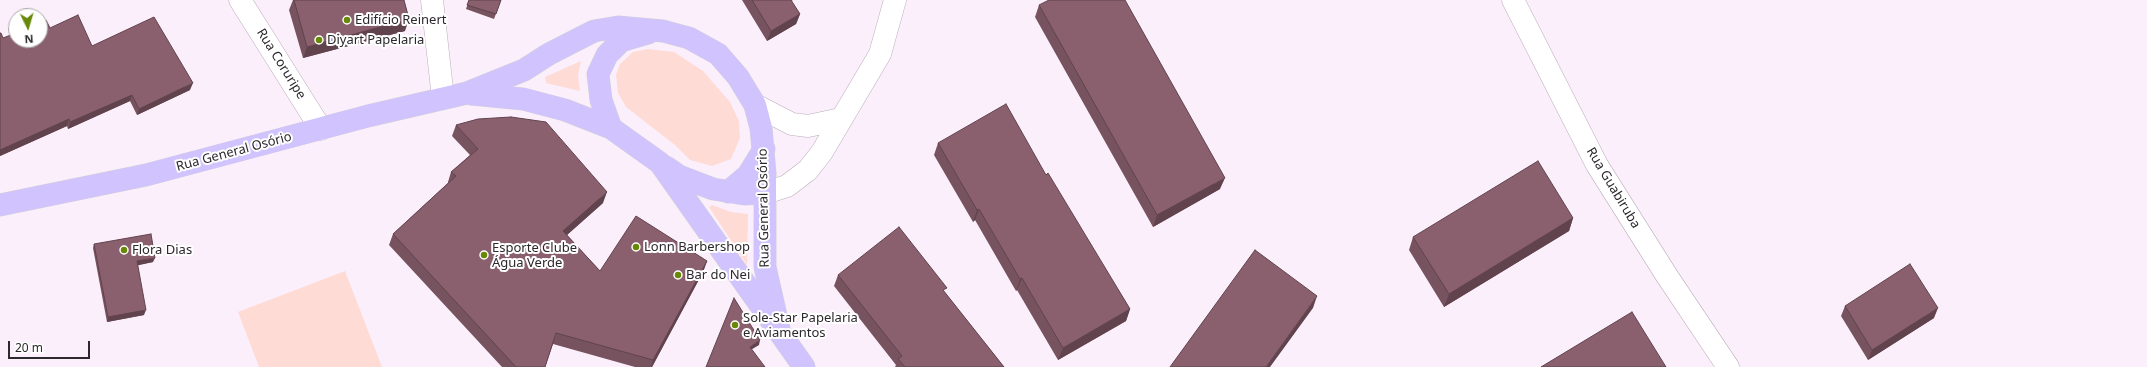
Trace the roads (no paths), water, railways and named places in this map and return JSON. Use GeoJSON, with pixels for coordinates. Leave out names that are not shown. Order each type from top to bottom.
{"type":"FeatureCollection","features":[{"type":"Feature","properties":{"kind":"main road","name":"Rua General Osório"},"geometry":{"type":"LineString","coordinates":[[0,204],[146,175],[321,129],[467,93],[524,70],[549,54],[594,31],[618,27],[663,30],[689,38],[718,54],[738,78],[755,105],[764,149],[764,267],[780,333]]}},
{"type":"Feature","properties":{"kind":"main road"},"geometry":{"type":"LineString","coordinates":[[611,128],[601,100],[598,74],[607,55],[621,42],[638,34],[663,30]]}},
{"type":"Feature","properties":{"kind":"main road","name":"Rua General Osório"},"geometry":{"type":"LineString","coordinates":[[467,93],[524,99],[565,110],[611,128],[660,163],[804,367]]}},
{"type":"Feature","properties":{"kind":"main road"},"geometry":{"type":"LineString","coordinates":[[728,192],[748,175],[764,149]]}},
{"type":"Feature","properties":{"kind":"main road"},"geometry":{"type":"LineString","coordinates":[[660,163],[679,176],[697,184],[728,192],[744,194],[765,193]]}},
{"type":"Feature","properties":{"kind":"street","name":"Rua Coruripe"},"geometry":{"type":"LineString","coordinates":[[240,0],[321,129]]}},
{"type":"Feature","properties":{"kind":"street"},"geometry":{"type":"LineString","coordinates":[[432,0],[443,98]]}},
{"type":"Feature","properties":{"kind":"street"},"geometry":{"type":"LineString","coordinates":[[765,193],[787,186],[808,170],[822,152],[880,54],[895,0]]}},
{"type":"Feature","properties":{"kind":"street","name":"Rua Guabiruba"},"geometry":{"type":"LineString","coordinates":[[1513,0],[1597,165],[1667,276],[1728,367]]}},
{"type":"Feature","properties":{"kind":"street"},"geometry":{"type":"LineString","coordinates":[[755,105],[792,124],[808,126],[841,119]]}},
{"type":"Feature","properties":{"kind":"place","name":"Edifício Reinert"},"geometry":{"type":"Point","coordinates":[347,20]}},
{"type":"Feature","properties":{"kind":"place","name":"Diyart Papelaria"},"geometry":{"type":"Point","coordinates":[319,40]}},
{"type":"Feature","properties":{"kind":"place","name":"Lonn Barbershop"},"geometry":{"type":"Point","coordinates":[636,247]}},
{"type":"Feature","properties":{"kind":"place","name":"Flora Dias"},"geometry":{"type":"Point","coordinates":[124,250]}},
{"type":"Feature","properties":{"kind":"place","name":"Esporte Clube Água Verde"},"geometry":{"type":"Point","coordinates":[484,255]}},
{"type":"Feature","properties":{"kind":"place","name":"Bar do Nei"},"geometry":{"type":"Point","coordinates":[678,275]}},
{"type":"Feature","properties":{"kind":"place","name":"Sole-Star Papelaria e Aviamentos"},"geometry":{"type":"Point","coordinates":[735,325]}}]}
